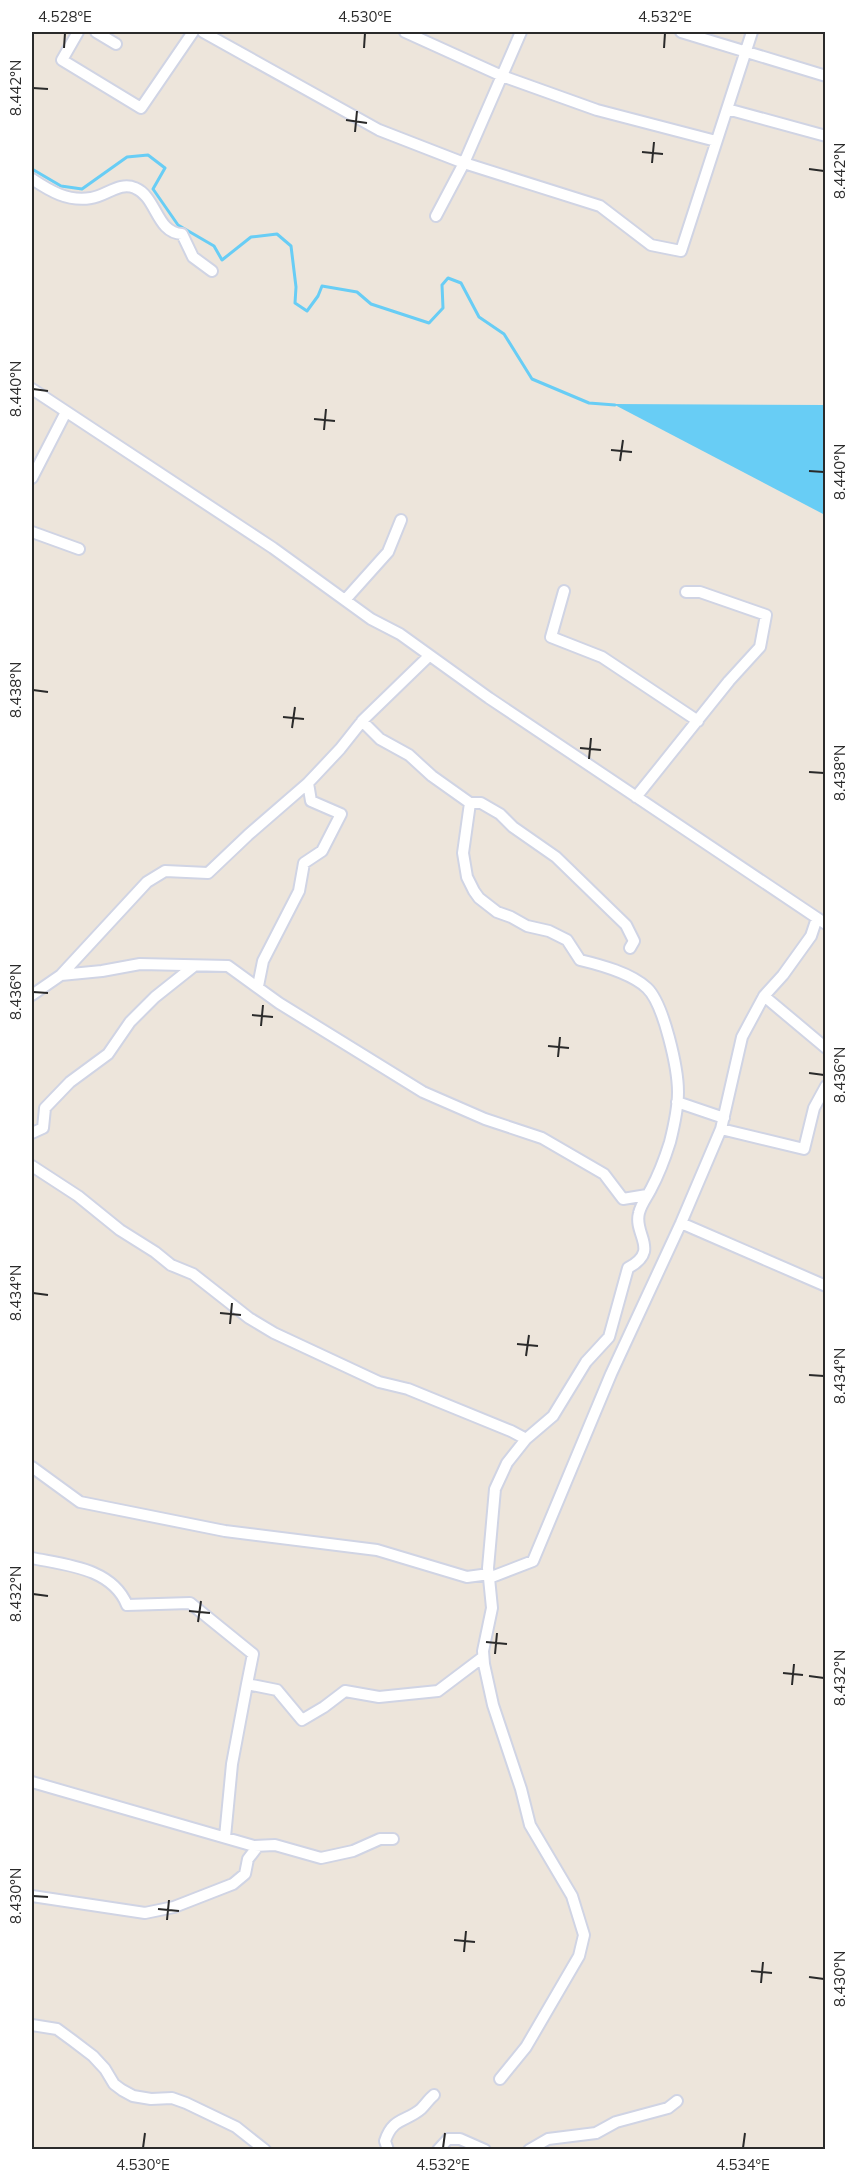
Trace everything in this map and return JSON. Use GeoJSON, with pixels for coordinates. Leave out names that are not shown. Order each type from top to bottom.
{"type":"FeatureCollection","features":[{"type":"Feature","properties":{"kind":"street"},"geometry":{"type":"LineString","coordinates":[[78,32],[62,60],[141,108],[193,32]]}},
{"type":"Feature","properties":{"kind":"street"},"geometry":{"type":"LineString","coordinates":[[96,32],[116,44]]}},
{"type":"Feature","properties":{"kind":"street"},"geometry":{"type":"LineString","coordinates":[[203,32],[380,130],[464,163],[600,206],[651,245],[681,251],[752,32]]}},
{"type":"Feature","properties":{"kind":"street"},"geometry":{"type":"LineString","coordinates":[[405,32],[502,76],[597,110],[716,141]]}},
{"type":"Feature","properties":{"kind":"street"},"geometry":{"type":"LineString","coordinates":[[436,216],[464,163],[521,32]]}},
{"type":"Feature","properties":{"kind":"street"},"geometry":{"type":"LineString","coordinates":[[681,32],[825,76]]}},
{"type":"Feature","properties":{"kind":"street"},"geometry":{"type":"LineString","coordinates":[[727,109],[825,136]]}},
{"type":"Feature","properties":{"kind":"street"},"geometry":{"type":"LineString","coordinates":[[32,179],[53,194],[75,198],[90,199],[123,186],[136,188],[166,229],[173,234],[182,234],[193,257],[212,271]]}},
{"type":"Feature","properties":{"kind":"street"},"geometry":{"type":"LineString","coordinates":[[32,389],[273,548],[371,619],[400,634],[636,798],[821,921],[783,975],[764,996],[742,1037],[722,1123],[681,1222],[611,1374],[533,1561],[489,1576],[467,1577],[377,1550],[225,1531],[80,1502],[32,1469]]}},
{"type":"Feature","properties":{"kind":"street"},"geometry":{"type":"LineString","coordinates":[[32,478],[66,412]]}},
{"type":"Feature","properties":{"kind":"street"},"geometry":{"type":"LineString","coordinates":[[345,600],[388,552],[401,520]]}},
{"type":"Feature","properties":{"kind":"street"},"geometry":{"type":"LineString","coordinates":[[32,532],[80,549]]}},
{"type":"Feature","properties":{"kind":"street"},"geometry":{"type":"LineString","coordinates":[[564,591],[551,637],[602,657],[698,721]]}},
{"type":"Feature","properties":{"kind":"street"},"geometry":{"type":"LineString","coordinates":[[636,798],[729,681],[760,647],[766,615],[709,595],[686,592]]}},
{"type":"Feature","properties":{"kind":"street"},"geometry":{"type":"LineString","coordinates":[[32,995],[61,975],[147,882],[165,871],[208,873],[308,783],[362,722],[429,656]]}},
{"type":"Feature","properties":{"kind":"street"},"geometry":{"type":"LineString","coordinates":[[362,722],[380,740],[409,755],[432,776],[470,803],[481,803],[500,814],[556,857],[626,925],[634,941],[630,948]]}},
{"type":"Feature","properties":{"kind":"street"},"geometry":{"type":"LineString","coordinates":[[258,986],[263,961],[299,891],[304,863],[322,851],[341,814],[311,801],[308,783]]}},
{"type":"Feature","properties":{"kind":"street"},"geometry":{"type":"LineString","coordinates":[[470,803],[463,853],[468,877],[479,898],[497,912],[511,916],[527,926],[549,931],[567,940],[580,960],[607,966],[648,988],[670,1040],[677,1077],[670,1140],[663,1162],[637,1216],[645,1250],[639,1263],[628,1268],[609,1337],[586,1362],[553,1416],[526,1439],[507,1463],[495,1489],[489,1576],[492,1608],[483,1657],[493,1705],[521,1789],[530,1825],[572,1896],[584,1935],[579,1956],[526,2047],[500,2079]]}},
{"type":"Feature","properties":{"kind":"street"},"geometry":{"type":"LineString","coordinates":[[61,975],[141,964],[228,966],[279,1002],[423,1092],[485,1119],[542,1138],[604,1174],[623,1199],[647,1195]]}},
{"type":"Feature","properties":{"kind":"street"},"geometry":{"type":"LineString","coordinates":[[32,1133],[43,1128],[45,1108],[70,1082],[108,1054],[130,1022],[146,1005],[194,966]]}},
{"type":"Feature","properties":{"kind":"street"},"geometry":{"type":"LineString","coordinates":[[764,996],[825,1048]]}},
{"type":"Feature","properties":{"kind":"street"},"geometry":{"type":"LineString","coordinates":[[676,1102],[722,1123],[804,1149],[814,1108],[825,1086]]}},
{"type":"Feature","properties":{"kind":"street"},"geometry":{"type":"LineString","coordinates":[[32,1166],[78,1196],[120,1230],[171,1265],[193,1274],[249,1318],[274,1333],[379,1382],[408,1389],[526,1439]]}},
{"type":"Feature","properties":{"kind":"street"},"geometry":{"type":"LineString","coordinates":[[681,1222],[825,1286]]}},
{"type":"Feature","properties":{"kind":"street"},"geometry":{"type":"LineString","coordinates":[[32,1558],[77,1566],[106,1580],[123,1594],[127,1605],[190,1603],[253,1654],[232,1764],[225,1837]]}},
{"type":"Feature","properties":{"kind":"street"},"geometry":{"type":"LineString","coordinates":[[247,1684],[277,1690],[302,1720],[345,1691],[379,1697],[438,1691],[483,1657]]}},
{"type":"Feature","properties":{"kind":"street"},"geometry":{"type":"LineString","coordinates":[[32,1782],[258,1846],[275,1845],[321,1857],[353,1851],[380,1839],[393,1839]]}},
{"type":"Feature","properties":{"kind":"street"},"geometry":{"type":"LineString","coordinates":[[32,1896],[145,1913],[174,1907],[233,1884],[245,1874],[248,1859],[258,1846]]}},
{"type":"Feature","properties":{"kind":"street"},"geometry":{"type":"LineString","coordinates":[[32,2025],[57,2029],[93,2056],[105,2069],[114,2084],[133,2096],[151,2099],[172,2098],[186,2103],[236,2127],[265,2150]]}},
{"type":"Feature","properties":{"kind":"street"},"geometry":{"type":"LineString","coordinates":[[388,2150],[385,2141],[393,2127],[399,2120],[420,2109],[434,2095]]}},
{"type":"Feature","properties":{"kind":"street"},"geometry":{"type":"LineString","coordinates":[[529,2150],[548,2139],[596,2133],[616,2122],[668,2108],[676,2101]]}},
{"type":"Feature","properties":{"kind":"street"},"geometry":{"type":"LineString","coordinates":[[438,2150],[448,2139],[460,2139],[485,2150]]}},
{"type":"Feature","properties":{"kind":"water"},"geometry":{"type":"Polygon","coordinates":[[[613,404],[825,405],[825,515],[613,404]]]}},
{"type":"Feature","properties":{"kind":"waterway"},"geometry":{"type":"LineString","coordinates":[[32,169],[61,186],[82,189],[127,157],[148,155],[165,168],[153,189],[178,225],[214,246],[222,260],[251,237],[277,234],[291,246],[296,287],[295,303],[307,311],[322,286],[357,292],[371,304],[429,323],[443,308],[442,285],[448,278],[461,283],[479,317],[504,334],[532,379],[589,403],[615,405]]}}]}
